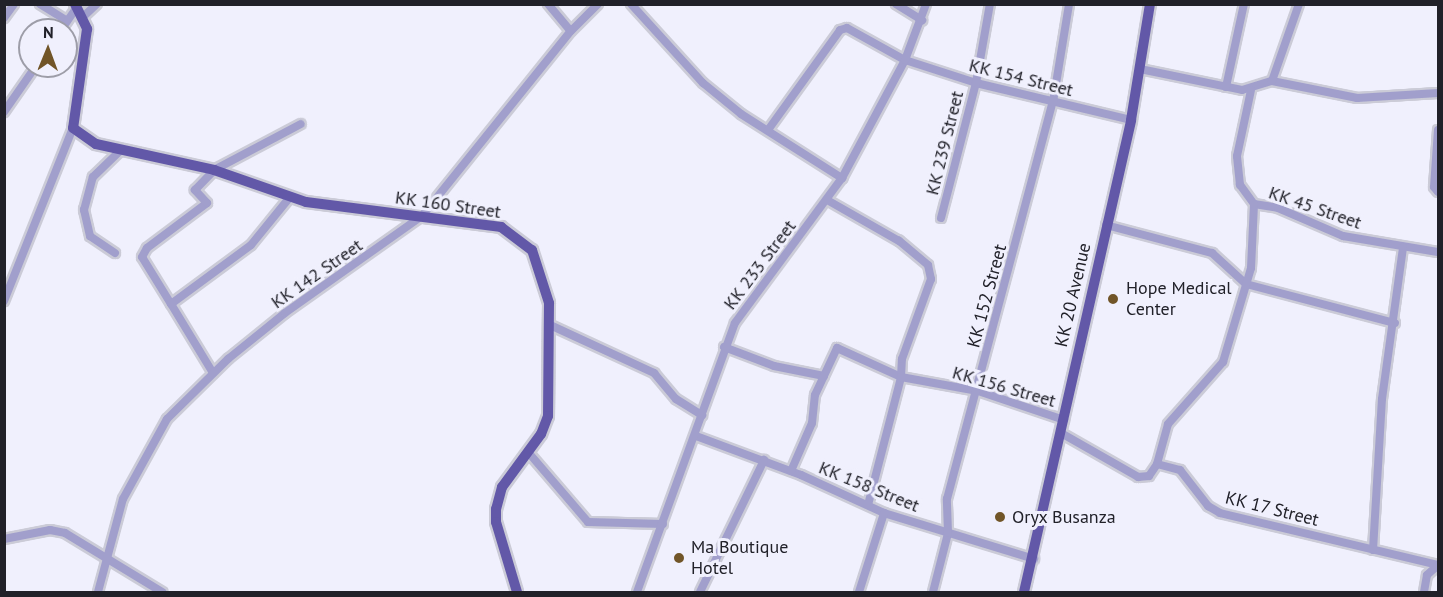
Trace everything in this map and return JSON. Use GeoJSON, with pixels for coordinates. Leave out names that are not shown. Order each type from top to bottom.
{"type":"FeatureCollection","features":[{"type":"Feature","properties":{"kind":"main road","name":"KK 20 Avenue"},"geometry":{"type":"LineString","coordinates":[[1024,592],[1034,559],[1131,120],[1150,4]]}},
{"type":"Feature","properties":{"kind":"main road"},"geometry":{"type":"LineString","coordinates":[[73,128],[87,44],[85,15],[76,5]]}},
{"type":"Feature","properties":{"kind":"main road","name":"KK 160 Street"},"geometry":{"type":"LineString","coordinates":[[73,128],[96,144],[214,170],[290,197],[334,208],[484,223],[516,234],[541,267],[550,325],[548,416],[528,452],[502,487],[496,509],[495,522],[517,592]]}},
{"type":"Feature","properties":{"kind":"street"},"geometry":{"type":"LineString","coordinates":[[4,18],[14,4]]}},
{"type":"Feature","properties":{"kind":"street"},"geometry":{"type":"LineString","coordinates":[[40,4],[62,18]]}},
{"type":"Feature","properties":{"kind":"street"},"geometry":{"type":"LineString","coordinates":[[85,15],[97,4]]}},
{"type":"Feature","properties":{"kind":"street"},"geometry":{"type":"LineString","coordinates":[[548,4],[571,31]]}},
{"type":"Feature","properties":{"kind":"street","name":"KK 142 Street"},"geometry":{"type":"LineString","coordinates":[[98,592],[105,555],[123,499],[167,419],[213,373],[323,284],[422,216],[571,31],[598,4]]}},
{"type":"Feature","properties":{"kind":"street"},"geometry":{"type":"LineString","coordinates":[[631,4],[703,83],[768,130],[842,178]]}},
{"type":"Feature","properties":{"kind":"street"},"geometry":{"type":"LineString","coordinates":[[896,4],[922,20]]}},
{"type":"Feature","properties":{"kind":"street","name":"KK 233 Street"},"geometry":{"type":"LineString","coordinates":[[637,592],[696,436],[724,347],[751,299],[842,178],[905,60],[922,20],[926,4]]}},
{"type":"Feature","properties":{"kind":"street","name":"KK 239 Street"},"geometry":{"type":"LineString","coordinates":[[941,218],[976,84],[990,4]]}},
{"type":"Feature","properties":{"kind":"street","name":"KK 152 Street"},"geometry":{"type":"LineString","coordinates":[[933,592],[948,533],[947,499],[978,391],[1053,102],[1069,4]]}},
{"type":"Feature","properties":{"kind":"street"},"geometry":{"type":"LineString","coordinates":[[1226,87],[1244,4]]}},
{"type":"Feature","properties":{"kind":"street"},"geometry":{"type":"LineString","coordinates":[[1272,81],[1299,4]]}},
{"type":"Feature","properties":{"kind":"street","name":"KK 154 Street"},"geometry":{"type":"LineString","coordinates":[[768,130],[843,28],[905,60],[976,84],[1131,120]]}},
{"type":"Feature","properties":{"kind":"street"},"geometry":{"type":"LineString","coordinates":[[1140,69],[1251,90],[1272,81],[1357,98],[1438,93]]}},
{"type":"Feature","properties":{"kind":"street"},"geometry":{"type":"LineString","coordinates":[[4,112],[28,78]]}},
{"type":"Feature","properties":{"kind":"street"},"geometry":{"type":"LineString","coordinates":[[1061,433],[1138,477],[1149,476],[1157,464],[1168,424],[1223,362],[1252,258],[1254,204],[1245,198],[1238,176],[1239,132],[1251,90]]}},
{"type":"Feature","properties":{"kind":"street"},"geometry":{"type":"LineString","coordinates":[[213,373],[142,257],[147,248],[207,202],[195,190],[214,170],[301,124]]}},
{"type":"Feature","properties":{"kind":"street"},"geometry":{"type":"LineString","coordinates":[[4,301],[73,128]]}},
{"type":"Feature","properties":{"kind":"street"},"geometry":{"type":"LineString","coordinates":[[1438,130],[1438,192]]}},
{"type":"Feature","properties":{"kind":"street"},"geometry":{"type":"LineString","coordinates":[[116,254],[90,236],[84,210],[93,177],[122,150]]}},
{"type":"Feature","properties":{"kind":"street"},"geometry":{"type":"LineString","coordinates":[[171,303],[251,245],[290,197]]}},
{"type":"Feature","properties":{"kind":"street"},"geometry":{"type":"LineString","coordinates":[[827,200],[899,242],[930,269],[921,318],[902,359],[901,377],[868,505]]}},
{"type":"Feature","properties":{"kind":"street","name":"KK 45 Street"},"geometry":{"type":"LineString","coordinates":[[1254,204],[1278,208],[1343,236],[1438,252]]}},
{"type":"Feature","properties":{"kind":"street"},"geometry":{"type":"LineString","coordinates":[[1106,225],[1212,252],[1246,284],[1395,323]]}},
{"type":"Feature","properties":{"kind":"street"},"geometry":{"type":"LineString","coordinates":[[1373,550],[1382,399],[1395,323],[1403,246]]}},
{"type":"Feature","properties":{"kind":"street"},"geometry":{"type":"LineString","coordinates":[[550,325],[654,373],[682,403],[702,415]]}},
{"type":"Feature","properties":{"kind":"street","name":"KK 156 Street"},"geometry":{"type":"LineString","coordinates":[[824,376],[841,346],[901,377],[978,391],[1064,420]]}},
{"type":"Feature","properties":{"kind":"street"},"geometry":{"type":"LineString","coordinates":[[724,347],[774,366],[824,376],[815,394],[812,423],[791,471]]}},
{"type":"Feature","properties":{"kind":"street","name":"KK 158 Street"},"geometry":{"type":"LineString","coordinates":[[696,436],[791,471],[884,513],[1034,559]]}},
{"type":"Feature","properties":{"kind":"street"},"geometry":{"type":"LineString","coordinates":[[528,452],[588,522],[663,524]]}},
{"type":"Feature","properties":{"kind":"street"},"geometry":{"type":"LineString","coordinates":[[700,592],[764,460]]}},
{"type":"Feature","properties":{"kind":"street","name":"KK 17 Street"},"geometry":{"type":"LineString","coordinates":[[1157,464],[1185,473],[1191,488],[1220,513],[1438,565]]}},
{"type":"Feature","properties":{"kind":"street"},"geometry":{"type":"LineString","coordinates":[[859,592],[884,513]]}},
{"type":"Feature","properties":{"kind":"street"},"geometry":{"type":"LineString","coordinates":[[4,539],[57,531],[105,555],[162,592]]}},
{"type":"Feature","properties":{"kind":"street"},"geometry":{"type":"LineString","coordinates":[[1424,592],[1427,575],[1438,565]]}},
{"type":"Feature","properties":{"kind":"place","name":"Hope Medical Center"},"geometry":{"type":"Point","coordinates":[1113,299]}},
{"type":"Feature","properties":{"kind":"place","name":"Oryx Busanza"},"geometry":{"type":"Point","coordinates":[1000,517]}},
{"type":"Feature","properties":{"kind":"place","name":"Ma Boutique Hotel"},"geometry":{"type":"Point","coordinates":[679,558]}}]}
